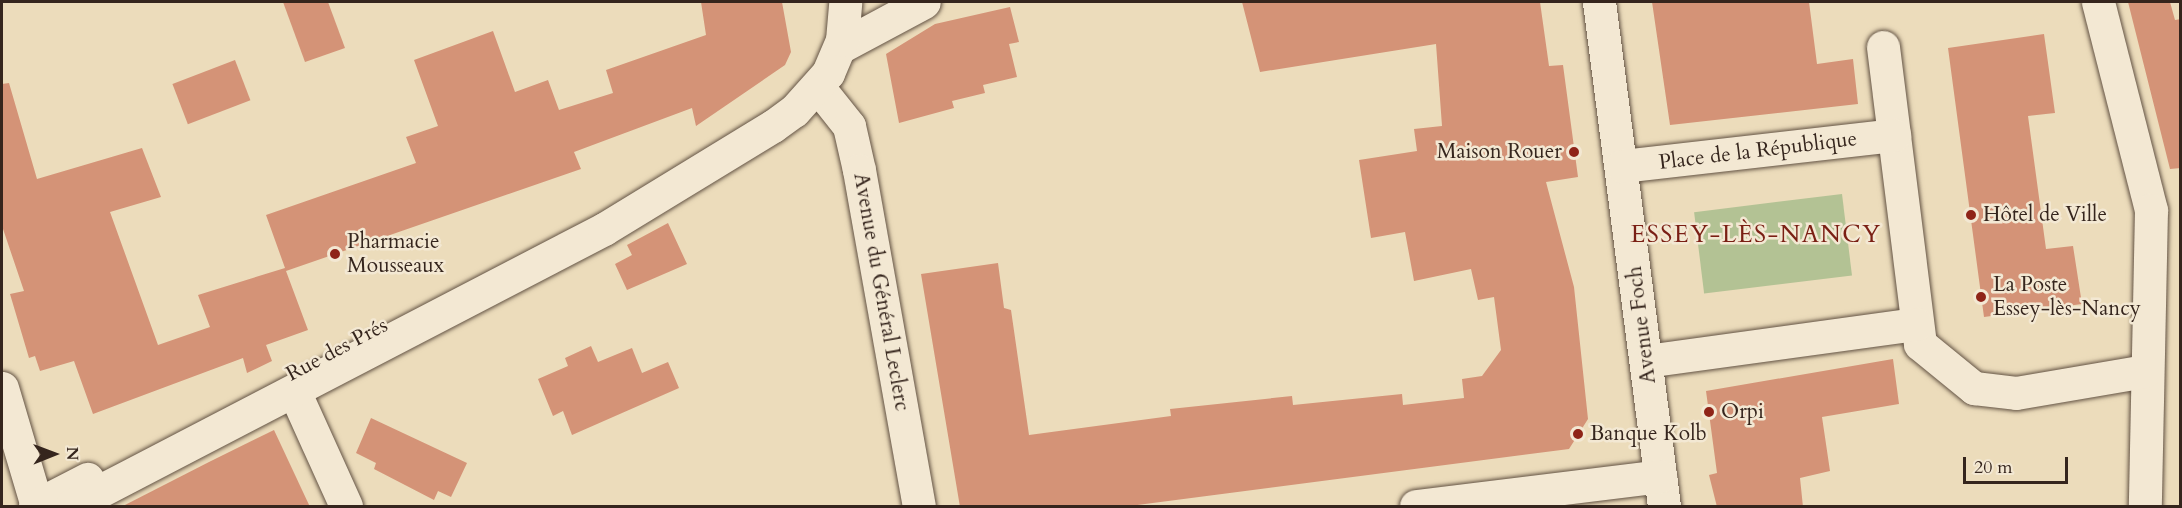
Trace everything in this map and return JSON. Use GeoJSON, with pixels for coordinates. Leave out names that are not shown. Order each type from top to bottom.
{"type":"FeatureCollection","features":[{"type":"Feature","properties":{"kind":"street"},"geometry":{"type":"LineString","coordinates":[[840,47],[845,2]]}},
{"type":"Feature","properties":{"kind":"street"},"geometry":{"type":"LineString","coordinates":[[840,47],[924,2]]}},
{"type":"Feature","properties":{"kind":"street","name":"Avenue Foch"},"geometry":{"type":"LineString","coordinates":[[1599,2],[1622,166],[1662,491]]}},
{"type":"Feature","properties":{"kind":"street"},"geometry":{"type":"LineString","coordinates":[[2098,2],[2151,210],[2145,371],[2143,470],[2145,507]]}},
{"type":"Feature","properties":{"kind":"street","name":"Rue des Prés"},"geometry":{"type":"LineString","coordinates":[[71,507],[295,393],[604,229],[640,202],[773,126],[818,87],[840,47]]}},
{"type":"Feature","properties":{"kind":"street"},"geometry":{"type":"LineString","coordinates":[[1883,47],[1920,344],[1974,388],[2016,393],[2145,371]]}},
{"type":"Feature","properties":{"kind":"street","name":"Avenue du Général Leclerc"},"geometry":{"type":"LineString","coordinates":[[818,87],[849,126],[868,210],[919,507]]}},
{"type":"Feature","properties":{"kind":"street","name":"Place de la République"},"geometry":{"type":"LineString","coordinates":[[1622,166],[1894,135]]}},
{"type":"Feature","properties":{"kind":"street","name":"Rue des Prés"},"geometry":{"type":"LineString","coordinates":[[36,506],[598,213],[640,202]]}},
{"type":"Feature","properties":{"kind":"street"},"geometry":{"type":"LineString","coordinates":[[1646,361],[1916,324]]}},
{"type":"Feature","properties":{"kind":"street"},"geometry":{"type":"LineString","coordinates":[[2,388],[36,506]]}},
{"type":"Feature","properties":{"kind":"street"},"geometry":{"type":"LineString","coordinates":[[295,393],[346,507]]}},
{"type":"Feature","properties":{"kind":"street"},"geometry":{"type":"LineString","coordinates":[[1416,507],[1662,491]]}},
{"type":"Feature","properties":{"kind":"green space"},"geometry":{"type":"Polygon","coordinates":[[[1842,194],[1852,275],[1704,294],[1694,212],[1842,194]]]}},
{"type":"Feature","properties":{"kind":"building"},"geometry":{"type":"Polygon","coordinates":[[[283,2],[328,2],[345,48],[305,62],[283,2]]]}},
{"type":"Feature","properties":{"kind":"building"},"geometry":{"type":"Polygon","coordinates":[[[701,2],[782,2],[791,52],[785,65],[696,126],[692,108],[574,152],[581,169],[286,271],[308,330],[266,345],[272,361],[247,373],[243,358],[93,414],[74,361],[40,371],[35,356],[29,358],[10,294],[24,291],[2,226],[2,84],[9,83],[37,179],[142,148],[161,197],[110,212],[158,345],[210,327],[198,295],[285,268],[266,215],[416,163],[406,137],[438,126],[414,60],[493,31],[515,92],[548,80],[559,110],[613,93],[606,70],[706,35],[701,2]]]}},
{"type":"Feature","properties":{"kind":"building"},"geometry":{"type":"Polygon","coordinates":[[[1242,2],[1540,2],[1549,66],[1563,65],[1578,177],[1546,182],[1574,287],[1588,419],[1569,449],[1122,507],[960,507],[921,274],[998,263],[1004,308],[1011,310],[1029,435],[1171,416],[1170,409],[1292,396],[1293,405],[1402,394],[1403,405],[1464,398],[1462,379],[1482,376],[1501,350],[1494,297],[1478,300],[1471,269],[1414,281],[1405,232],[1371,238],[1359,160],[1417,151],[1414,129],[1442,126],[1436,44],[1260,72],[1242,2]]]}},
{"type":"Feature","properties":{"kind":"building"},"geometry":{"type":"Polygon","coordinates":[[[1652,2],[1809,2],[1817,64],[1853,59],[1858,104],[1670,125],[1652,2]]]}},
{"type":"Feature","properties":{"kind":"building"},"geometry":{"type":"Polygon","coordinates":[[[2128,2],[2170,2],[2175,20],[2181,19],[2181,168],[2170,169],[2128,2]]]}},
{"type":"Feature","properties":{"kind":"building"},"geometry":{"type":"Polygon","coordinates":[[[1010,7],[1019,42],[1009,44],[1017,77],[983,85],[985,93],[952,101],[954,108],[899,123],[886,54],[935,24],[1010,7]]]}},
{"type":"Feature","properties":{"kind":"building"},"geometry":{"type":"Polygon","coordinates":[[[2044,34],[2055,113],[2028,116],[2046,249],[2073,246],[2082,304],[1984,317],[1948,48],[2044,34]]]}},
{"type":"Feature","properties":{"kind":"building"},"geometry":{"type":"Polygon","coordinates":[[[235,60],[250,100],[188,124],[172,84],[235,60]]]}},
{"type":"Feature","properties":{"kind":"building"},"geometry":{"type":"Polygon","coordinates":[[[668,223],[687,264],[627,290],[615,264],[632,255],[627,245],[668,223]]]}},
{"type":"Feature","properties":{"kind":"building"},"geometry":{"type":"Polygon","coordinates":[[[591,346],[598,362],[632,348],[642,373],[668,362],[679,388],[572,435],[563,411],[553,416],[538,379],[568,366],[565,358],[591,346]]]}},
{"type":"Feature","properties":{"kind":"building"},"geometry":{"type":"Polygon","coordinates":[[[1893,359],[1899,404],[1822,417],[1830,471],[1800,478],[1803,507],[1717,507],[1709,475],[1717,473],[1706,391],[1893,359]]]}},
{"type":"Feature","properties":{"kind":"building"},"geometry":{"type":"Polygon","coordinates":[[[371,418],[467,463],[451,497],[438,491],[434,500],[374,469],[376,463],[356,453],[371,418]]]}},
{"type":"Feature","properties":{"kind":"building"},"geometry":{"type":"Polygon","coordinates":[[[274,430],[310,507],[121,507],[209,462],[274,430]]]}},
{"type":"Feature","properties":{"kind":"place","name":"Maison Rouer"},"geometry":{"type":"Point","coordinates":[1574,152]}},
{"type":"Feature","properties":{"kind":"place","name":"Hôtel de Ville"},"geometry":{"type":"Point","coordinates":[1971,215]}},
{"type":"Feature","properties":{"kind":"place","name":"Pharmacie Mousseaux"},"geometry":{"type":"Point","coordinates":[335,254]}},
{"type":"Feature","properties":{"kind":"place","name":"La Poste Essey-lès-Nancy"},"geometry":{"type":"Point","coordinates":[1981,297]}},
{"type":"Feature","properties":{"kind":"place","name":"Orpi"},"geometry":{"type":"Point","coordinates":[1709,412]}},
{"type":"Feature","properties":{"kind":"place","name":"Banque Kolb"},"geometry":{"type":"Point","coordinates":[1578,434]}},
{"type":"Feature","properties":{"kind":"district","name":"ESSEY-LÈS-NANCY"},"geometry":{"type":"Point","coordinates":[1756,235]}}]}
